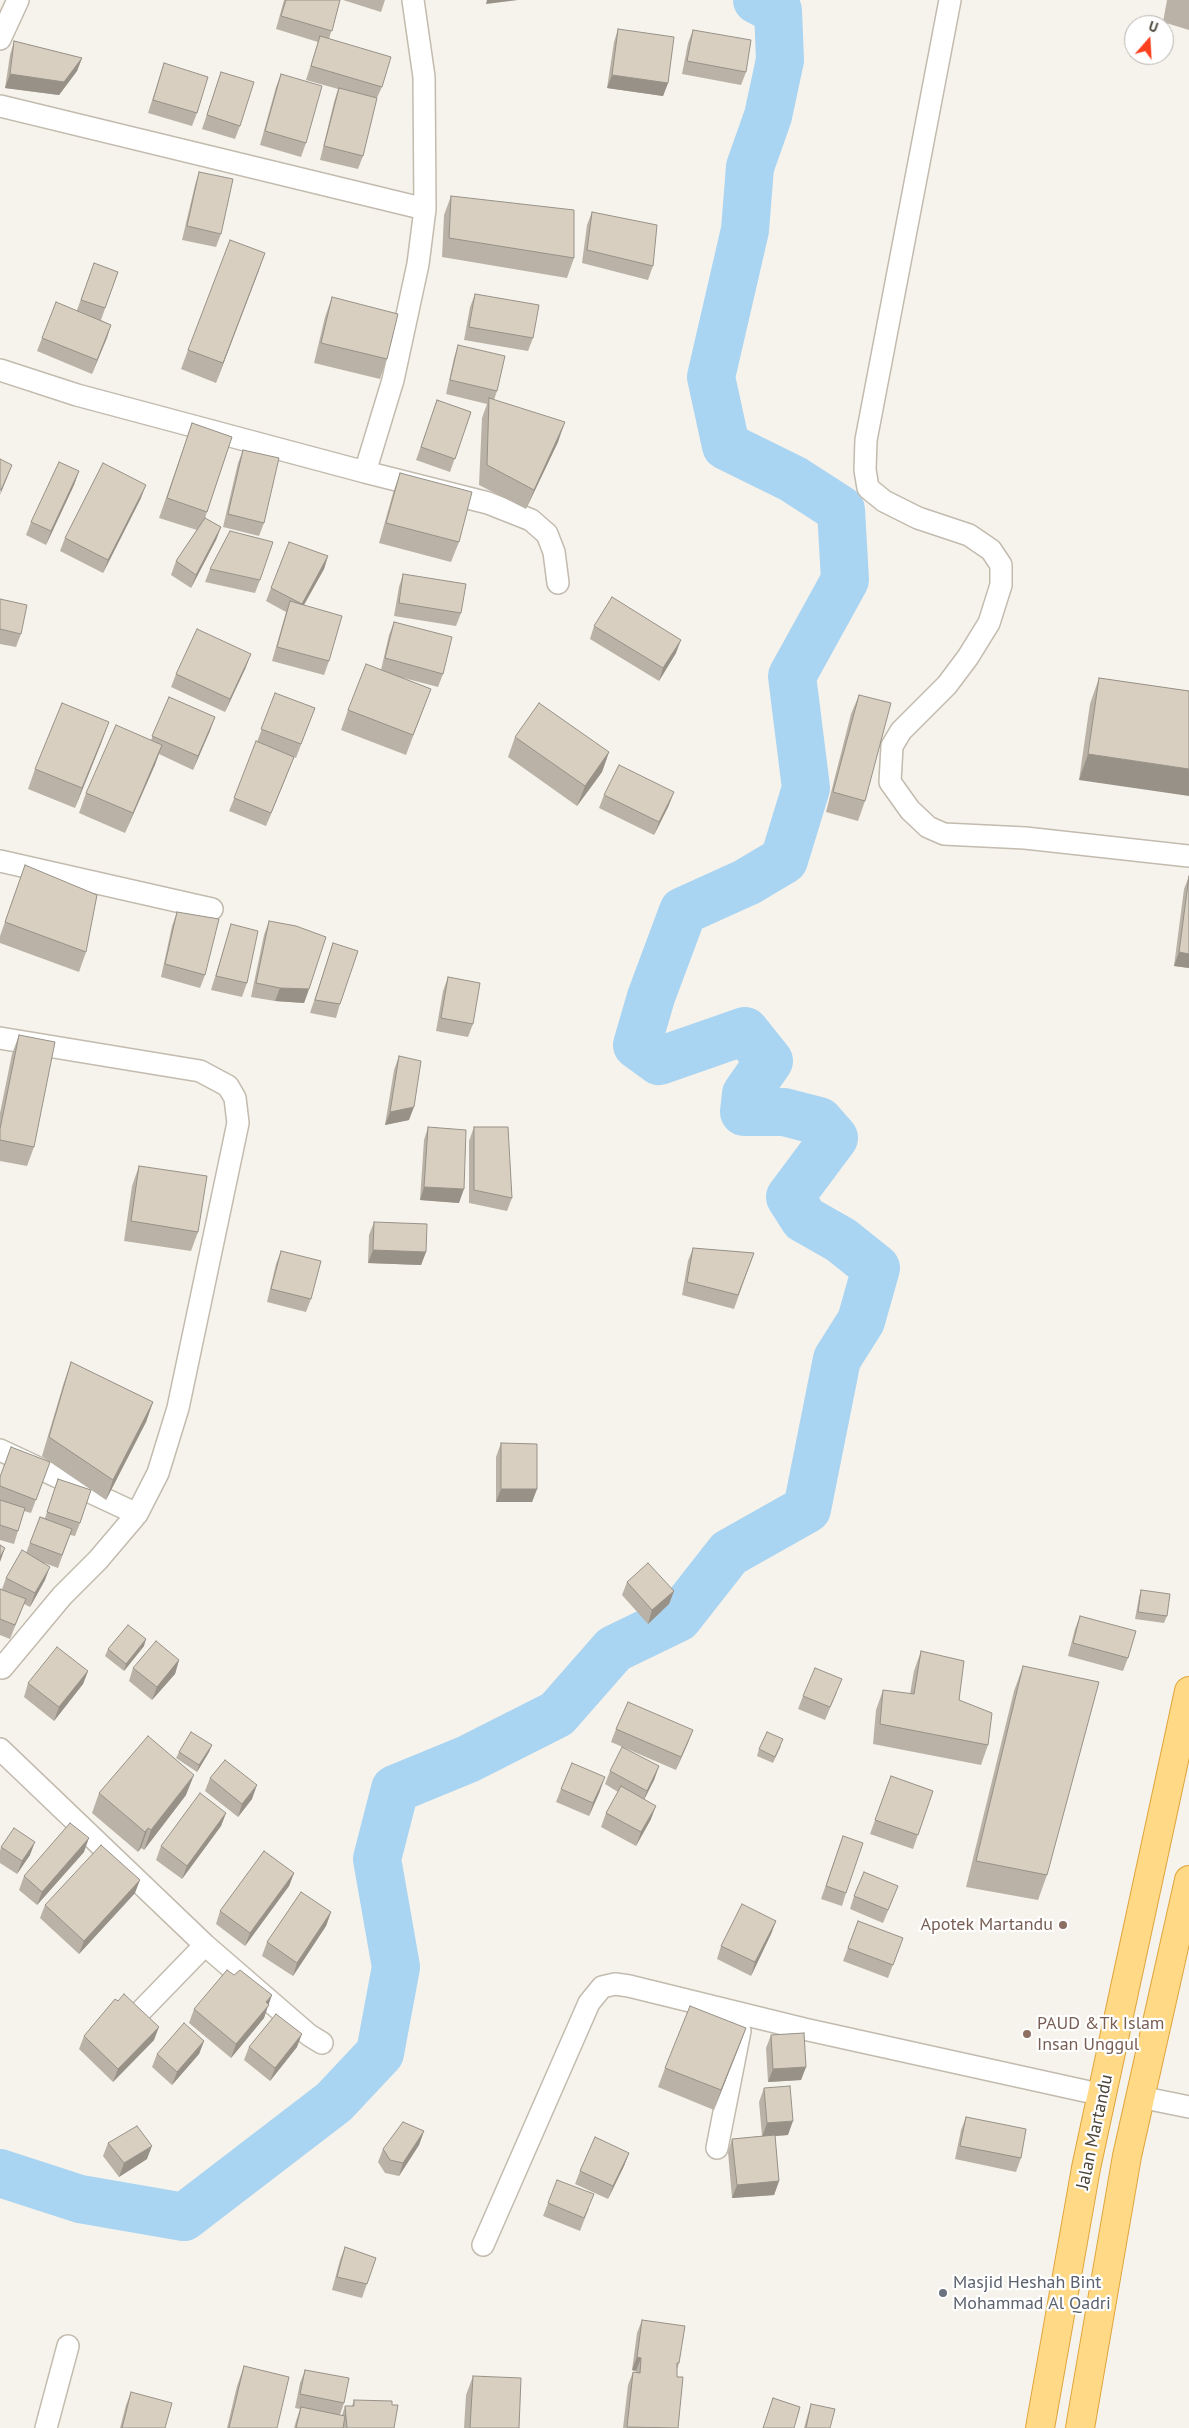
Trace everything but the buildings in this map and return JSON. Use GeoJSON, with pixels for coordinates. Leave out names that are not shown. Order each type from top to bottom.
{"type":"FeatureCollection","features":[{"type":"Feature","properties":{"kind":"highway","name":"Jalan Martandu"},"geometry":{"type":"LineString","coordinates":[[1040,2428],[1086,2168],[1189,1690]]}},
{"type":"Feature","properties":{"kind":"highway","name":"Jalan Martandu"},"geometry":{"type":"LineString","coordinates":[[1080,2428],[1127,2156],[1189,1880]]}},
{"type":"Feature","properties":{"kind":"highway"},"geometry":{"type":"LineString","coordinates":[[1143,1909],[1180,1917]]}},
{"type":"Feature","properties":{"kind":"street"},"geometry":{"type":"LineString","coordinates":[[0,39],[18,0]]}},
{"type":"Feature","properties":{"kind":"street"},"geometry":{"type":"LineString","coordinates":[[365,472],[392,380],[418,264],[425,209],[424,76],[413,0]]}},
{"type":"Feature","properties":{"kind":"street"},"geometry":{"type":"LineString","coordinates":[[950,0],[866,440],[865,470],[868,488],[884,502],[918,518],[969,534],[991,550],[1001,565],[1001,585],[989,623],[968,657],[948,685],[901,731],[892,746],[890,782],[910,810],[928,827],[944,834],[1025,838],[1189,856]]}},
{"type":"Feature","properties":{"kind":"street"},"geometry":{"type":"LineString","coordinates":[[0,106],[425,209]]}},
{"type":"Feature","properties":{"kind":"street"},"geometry":{"type":"LineString","coordinates":[[0,370],[78,395],[488,503],[531,520],[547,534],[554,552],[558,583]]}},
{"type":"Feature","properties":{"kind":"street"},"geometry":{"type":"LineString","coordinates":[[0,862],[212,909]]}},
{"type":"Feature","properties":{"kind":"street"},"geometry":{"type":"LineString","coordinates":[[0,1038],[200,1071],[228,1086],[235,1098],[238,1122],[178,1408],[158,1473],[137,1514],[98,1560],[62,1596],[1,1669]]}},
{"type":"Feature","properties":{"kind":"street"},"geometry":{"type":"LineString","coordinates":[[0,1450],[137,1514]]}},
{"type":"Feature","properties":{"kind":"street"},"geometry":{"type":"LineString","coordinates":[[0,1749],[205,1945],[309,2035],[322,2043]]}},
{"type":"Feature","properties":{"kind":"street"},"geometry":{"type":"LineString","coordinates":[[141,2011],[205,1945]]}},
{"type":"Feature","properties":{"kind":"street"},"geometry":{"type":"LineString","coordinates":[[483,2246],[589,2003],[594,1994],[602,1987],[615,1984],[804,2029],[1103,2095]]}},
{"type":"Feature","properties":{"kind":"street"},"geometry":{"type":"LineString","coordinates":[[717,2148],[743,2014]]}},
{"type":"Feature","properties":{"kind":"street"},"geometry":{"type":"LineString","coordinates":[[1140,2097],[1189,2107]]}},
{"type":"Feature","properties":{"kind":"street"},"geometry":{"type":"LineString","coordinates":[[46,2428],[68,2346]]}},
{"type":"Feature","properties":{"kind":"waterway"},"geometry":{"type":"LineString","coordinates":[[0,2173],[80,2199],[184,2217],[334,2102],[380,2053],[396,1967],[377,1859],[395,1789],[468,1759],[557,1714],[614,1649],[678,1618],[729,1553],[807,1509],[837,1359],[861,1321],[876,1268],[841,1240],[804,1219],[790,1197],[834,1138],[819,1121],[784,1112],[744,1112],[746,1094],[769,1061],[745,1031],[659,1061],[637,1045],[651,997],[683,911],[747,882],[784,860],[806,788],[792,676],[845,580],[841,510],[793,479],[726,446],[711,377],[745,230],[750,167],[768,116],[780,60],[778,11],[757,0]]}},
{"type":"Feature","properties":{"kind":"place","name":"Apotek Martandu"},"geometry":{"type":"Point","coordinates":[1063,1925]}},
{"type":"Feature","properties":{"kind":"place","name":"PAUD &Tk Islam Insan Unggul"},"geometry":{"type":"Point","coordinates":[1027,2034]}},
{"type":"Feature","properties":{"kind":"place","name":"Masjid Heshah Bint Mohammad Al Qadri"},"geometry":{"type":"Point","coordinates":[943,2293]}}]}
